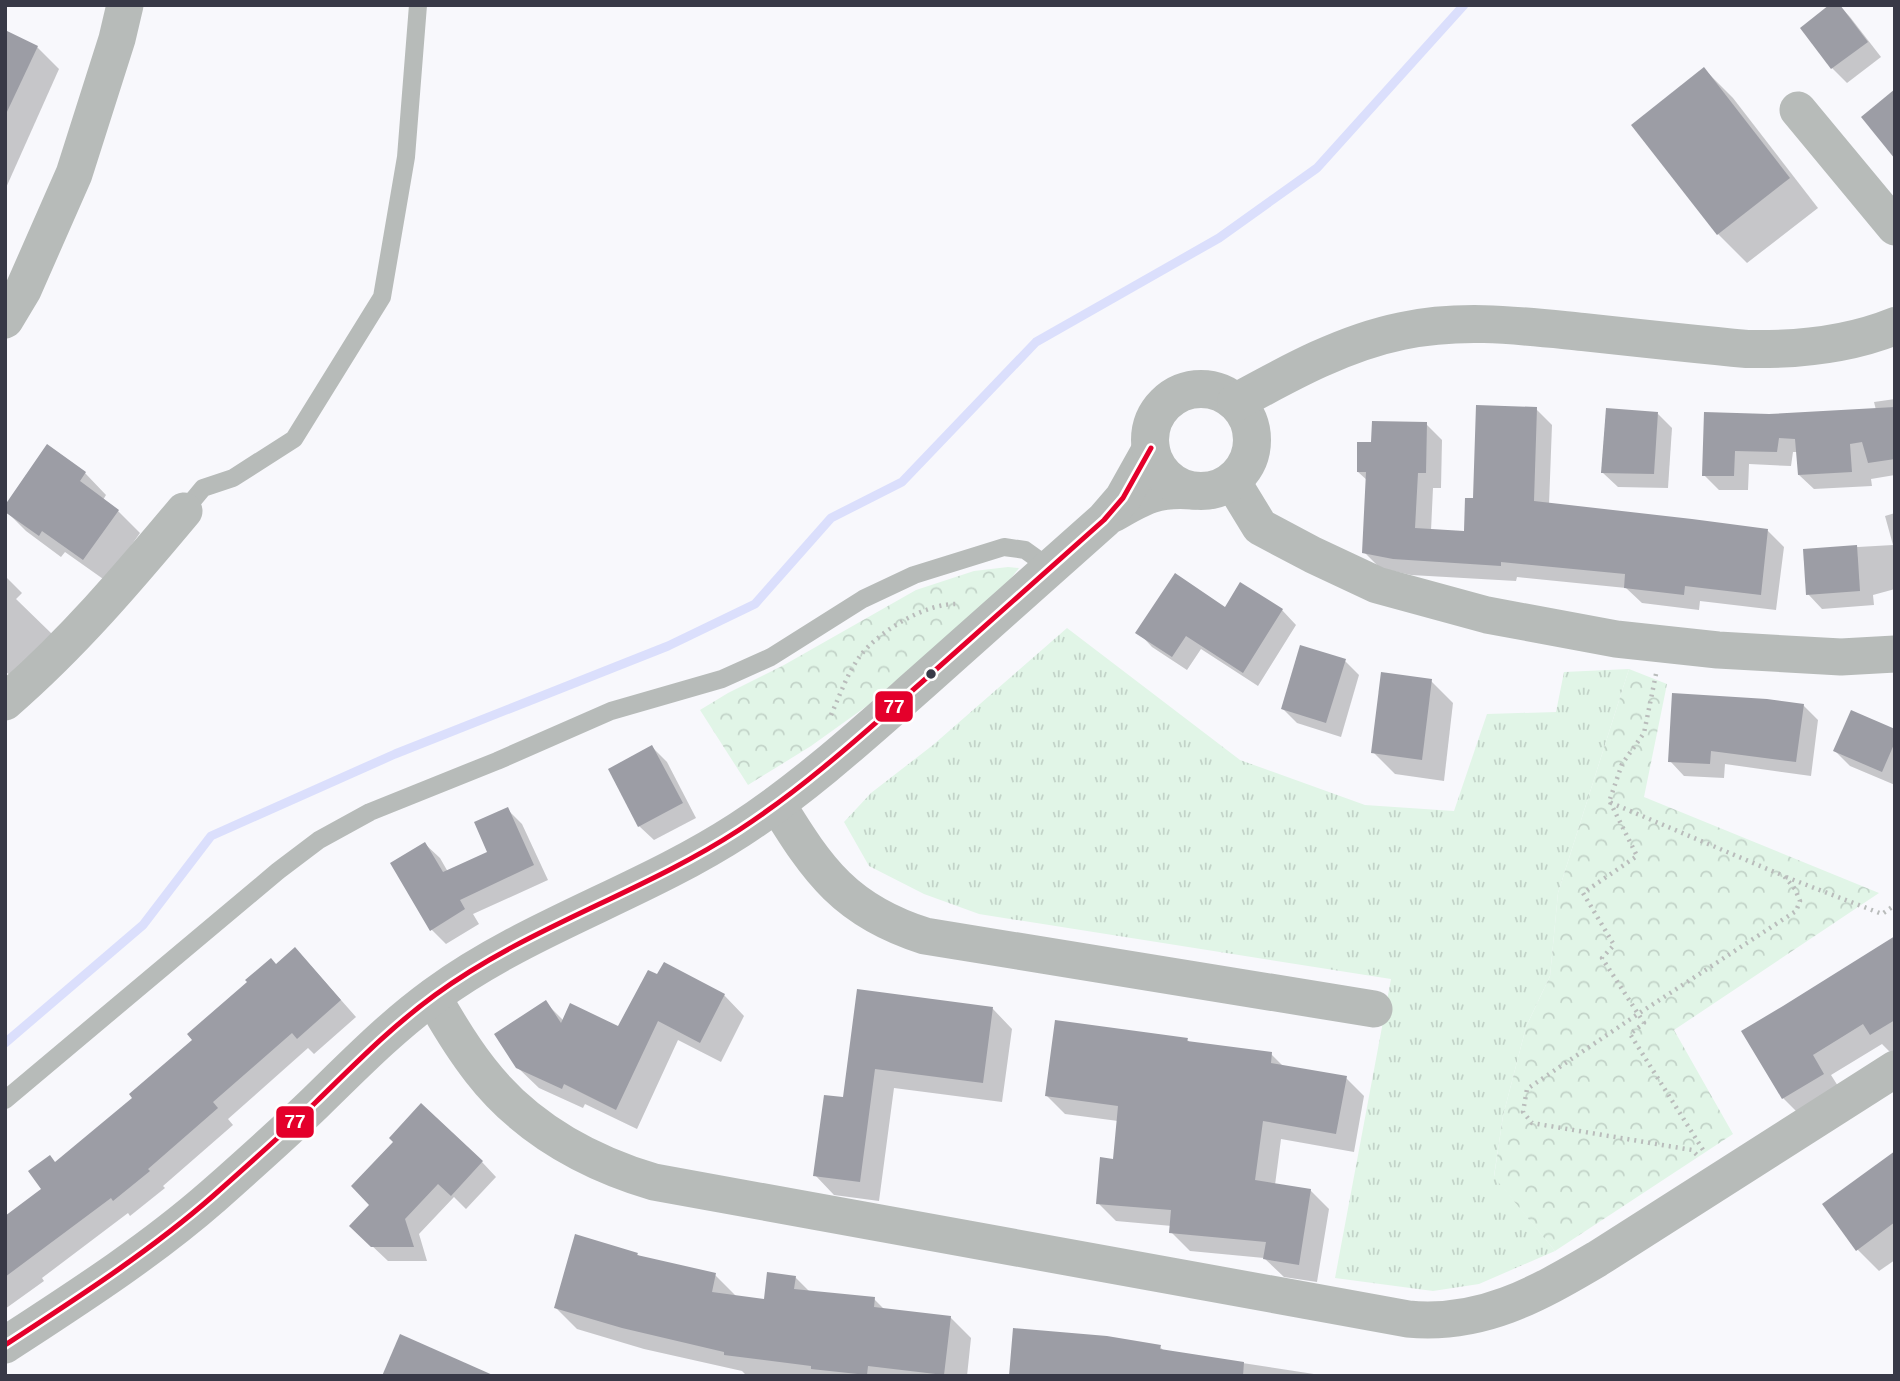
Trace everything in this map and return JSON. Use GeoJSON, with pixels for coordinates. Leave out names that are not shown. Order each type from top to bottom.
{"type":"FeatureCollection","features":[{"type":"Feature","properties":{"kind":"street"},"geometry":{"type":"LineString","coordinates":[[5,320],[23,290],[74,174],[117,39],[125,5]]}},
{"type":"Feature","properties":{"kind":"street"},"geometry":{"type":"LineString","coordinates":[[1798,110],[1895,227]]}},
{"type":"Feature","properties":{"kind":"street"},"geometry":{"type":"LineString","coordinates":[[1236,402],[1284,376],[1353,345],[1400,331],[1448,324],[1498,323],[1773,350],[1845,341],[1895,326]]}},
{"type":"Feature","properties":{"kind":"street"},"geometry":{"type":"LineString","coordinates":[[1104,520],[1152,494],[1172,489],[1193,491],[1210,491],[1226,485],[1238,475],[1247,462],[1252,431],[1246,415],[1236,402],[1208,389],[1192,389],[1177,394],[1164,404],[1155,417],[1150,432],[1152,456],[1160,471],[1172,482],[1193,491]]}},
{"type":"Feature","properties":{"kind":"street"},"geometry":{"type":"LineString","coordinates":[[5,1345],[124,1267],[186,1219],[291,1126],[376,1044],[433,997],[489,960],[702,853],[777,804],[842,753],[1104,520],[1124,498],[1151,448]]}},
{"type":"Feature","properties":{"kind":"street"},"geometry":{"type":"LineString","coordinates":[[1232,481],[1260,527],[1313,555],[1377,585],[1487,615],[1616,639],[1718,650],[1841,657],[1895,654]]}},
{"type":"Feature","properties":{"kind":"street"},"geometry":{"type":"LineString","coordinates":[[5,702],[35,676],[113,597],[184,511]]}},
{"type":"Feature","properties":{"kind":"street"},"geometry":{"type":"LineString","coordinates":[[777,804],[808,854],[841,892],[872,914],[906,930],[925,936],[1374,1009]]}},
{"type":"Feature","properties":{"kind":"street"},"geometry":{"type":"LineString","coordinates":[[433,997],[481,1072],[520,1112],[568,1147],[624,1173],[654,1182],[1408,1320],[1426,1321],[1481,1315],[1557,1283],[1895,1069]]}},
{"type":"Feature","properties":{"kind":"lane"},"geometry":{"type":"LineString","coordinates":[[184,511],[203,488],[233,478],[294,439],[382,297],[406,157],[418,5]]}},
{"type":"Feature","properties":{"kind":"lane"},"geometry":{"type":"LineString","coordinates":[[5,1100],[278,871],[319,841],[370,812],[611,711],[722,679],[771,657],[863,599],[914,575],[1004,547],[1025,550],[1049,568]]}},
{"type":"Feature","properties":{"kind":"path"},"geometry":{"type":"LineString","coordinates":[[830,717],[862,654],[888,630],[909,616],[951,603],[972,605],[995,617]]}},
{"type":"Feature","properties":{"kind":"path"},"geometry":{"type":"LineString","coordinates":[[1662,644],[1644,733],[1622,764],[1609,802],[1637,856],[1583,893],[1614,945],[1602,957],[1644,1023],[1630,1034],[1722,1180]]}},
{"type":"Feature","properties":{"kind":"path"},"geometry":{"type":"LineString","coordinates":[[1609,802],[1882,914],[1895,905]]}},
{"type":"Feature","properties":{"kind":"path"},"geometry":{"type":"LineString","coordinates":[[1722,1180],[1692,1150],[1532,1124],[1523,1112],[1527,1089],[1796,911],[1800,901],[1796,888],[1784,876]]}},
{"type":"Feature","properties":{"kind":"green space"},"geometry":{"type":"Polygon","coordinates":[[[1019,568],[1002,590],[885,693],[811,746],[748,785],[700,710],[916,590],[974,571],[1019,568]]]}},
{"type":"Feature","properties":{"kind":"green space"},"geometry":{"type":"Polygon","coordinates":[[[1067,628],[1240,760],[1365,805],[1454,811],[1487,714],[1556,712],[1564,672],[1629,669],[1558,893],[1550,976],[1526,1027],[1503,1116],[1494,1176],[1555,1251],[1479,1284],[1433,1291],[1335,1278],[1391,979],[979,914],[924,894],[869,866],[844,822],[871,793],[933,745],[1067,628]]]}},
{"type":"Feature","properties":{"kind":"green space"},"geometry":{"type":"Polygon","coordinates":[[[1629,669],[1667,684],[1644,797],[1879,893],[1674,1030],[1733,1134],[1555,1251],[1494,1177],[1503,1116],[1526,1027],[1550,976],[1558,893],[1629,669]]]}},
{"type":"Feature","properties":{"kind":"building"},"geometry":{"type":"Polygon","coordinates":[[[1829,5],[1840,5],[1868,42],[1831,69],[1800,28],[1829,5]]]}},
{"type":"Feature","properties":{"kind":"building"},"geometry":{"type":"Polygon","coordinates":[[[5,30],[38,46],[5,116],[5,30]]]}},
{"type":"Feature","properties":{"kind":"building"},"geometry":{"type":"Polygon","coordinates":[[[1704,67],[1790,178],[1717,235],[1631,125],[1704,67]]]}},
{"type":"Feature","properties":{"kind":"building"},"geometry":{"type":"Polygon","coordinates":[[[1895,89],[1895,159],[1861,117],[1895,89]]]}},
{"type":"Feature","properties":{"kind":"building"},"geometry":{"type":"Polygon","coordinates":[[[1476,405],[1537,407],[1534,501],[1768,529],[1761,595],[1685,586],[1684,595],[1624,588],[1625,574],[1501,562],[1501,566],[1393,559],[1362,553],[1366,472],[1357,472],[1357,442],[1371,442],[1372,421],[1427,422],[1426,473],[1418,473],[1415,528],[1464,531],[1465,498],[1473,498],[1476,405]]]}},
{"type":"Feature","properties":{"kind":"building"},"geometry":{"type":"Polygon","coordinates":[[[1895,407],[1895,459],[1868,463],[1862,442],[1850,444],[1852,472],[1798,475],[1795,439],[1779,438],[1777,452],[1735,451],[1734,476],[1702,476],[1704,412],[1769,414],[1895,407]]]}},
{"type":"Feature","properties":{"kind":"building"},"geometry":{"type":"Polygon","coordinates":[[[1606,408],[1658,412],[1654,474],[1601,473],[1606,408]]]}},
{"type":"Feature","properties":{"kind":"building"},"geometry":{"type":"Polygon","coordinates":[[[47,444],[86,472],[80,481],[119,510],[83,560],[42,531],[39,536],[5,512],[5,505],[47,444]]]}},
{"type":"Feature","properties":{"kind":"building"},"geometry":{"type":"Polygon","coordinates":[[[1857,545],[1860,591],[1806,595],[1803,549],[1857,545]]]}},
{"type":"Feature","properties":{"kind":"building"},"geometry":{"type":"Polygon","coordinates":[[[1175,573],[1225,607],[1240,582],[1283,609],[1243,673],[1186,636],[1172,657],[1135,633],[1175,573]]]}},
{"type":"Feature","properties":{"kind":"building"},"geometry":{"type":"Polygon","coordinates":[[[1300,645],[1346,659],[1326,723],[1281,709],[1300,645]]]}},
{"type":"Feature","properties":{"kind":"building"},"geometry":{"type":"Polygon","coordinates":[[[1381,672],[1432,679],[1422,760],[1371,753],[1381,672]]]}},
{"type":"Feature","properties":{"kind":"building"},"geometry":{"type":"Polygon","coordinates":[[[1672,693],[1804,704],[1796,762],[1711,751],[1710,764],[1668,762],[1672,693]]]}},
{"type":"Feature","properties":{"kind":"building"},"geometry":{"type":"Polygon","coordinates":[[[1851,710],[1895,729],[1895,742],[1882,772],[1833,751],[1851,710]]]}},
{"type":"Feature","properties":{"kind":"building"},"geometry":{"type":"Polygon","coordinates":[[[652,745],[683,803],[638,827],[608,769],[652,745]]]}},
{"type":"Feature","properties":{"kind":"building"},"geometry":{"type":"Polygon","coordinates":[[[508,807],[534,865],[460,900],[465,909],[430,931],[390,863],[425,842],[443,872],[487,852],[474,822],[508,807]]]}},
{"type":"Feature","properties":{"kind":"building"},"geometry":{"type":"Polygon","coordinates":[[[1895,936],[1895,1020],[1870,1035],[1863,1024],[1813,1055],[1824,1074],[1782,1099],[1741,1031],[1895,936]]]}},
{"type":"Feature","properties":{"kind":"building"},"geometry":{"type":"Polygon","coordinates":[[[295,947],[341,1000],[297,1039],[292,1033],[213,1102],[218,1108],[148,1169],[150,1171],[113,1201],[111,1198],[5,1277],[5,1216],[41,1189],[28,1171],[50,1155],[55,1162],[132,1098],[129,1094],[192,1040],[187,1034],[247,982],[245,980],[271,958],[276,964],[295,947]]]}},
{"type":"Feature","properties":{"kind":"building"},"geometry":{"type":"Polygon","coordinates":[[[664,962],[725,994],[700,1043],[658,1021],[616,1110],[564,1084],[562,1089],[516,1068],[494,1034],[546,1000],[561,1023],[570,1003],[618,1026],[648,970],[657,974],[664,962]]]}},
{"type":"Feature","properties":{"kind":"building"},"geometry":{"type":"Polygon","coordinates":[[[857,989],[993,1007],[983,1083],[875,1069],[860,1182],[813,1176],[824,1095],[843,1097],[857,989]]]}},
{"type":"Feature","properties":{"kind":"building"},"geometry":{"type":"Polygon","coordinates":[[[1055,1020],[1272,1052],[1271,1063],[1347,1076],[1336,1134],[1263,1121],[1255,1180],[1311,1189],[1299,1265],[1263,1259],[1266,1242],[1169,1233],[1171,1210],[1096,1204],[1100,1157],[1113,1159],[1118,1106],[1045,1096],[1055,1020]]]}},
{"type":"Feature","properties":{"kind":"building"},"geometry":{"type":"Polygon","coordinates":[[[421,1103],[483,1161],[451,1196],[438,1184],[405,1219],[414,1247],[371,1247],[349,1226],[369,1205],[351,1186],[393,1142],[389,1138],[421,1103]]]}},
{"type":"Feature","properties":{"kind":"building"},"geometry":{"type":"Polygon","coordinates":[[[1895,1151],[1895,1222],[1856,1251],[1822,1204],[1895,1151]]]}},
{"type":"Feature","properties":{"kind":"building"},"geometry":{"type":"Polygon","coordinates":[[[575,1234],[638,1253],[637,1255],[716,1273],[712,1292],[764,1299],[767,1272],[796,1276],[794,1289],[875,1297],[874,1307],[951,1316],[944,1375],[868,1366],[867,1375],[724,1355],[724,1352],[622,1328],[554,1308],[575,1234]]]}},
{"type":"Feature","properties":{"kind":"building"},"geometry":{"type":"Polygon","coordinates":[[[1013,1328],[1107,1336],[1161,1345],[1160,1349],[1244,1362],[1243,1376],[1009,1376],[1013,1328]]]}},
{"type":"Feature","properties":{"kind":"building"},"geometry":{"type":"Polygon","coordinates":[[[400,1334],[495,1376],[382,1376],[400,1334]]]}},
{"type":"Feature","properties":{"kind":"waterway"},"geometry":{"type":"LineString","coordinates":[[5,1043],[143,925],[211,836],[395,754],[668,646],[755,604],[831,518],[902,482],[1036,342],[1219,238],[1317,168],[1464,5]]}},
{"type":"Feature","properties":{"kind":"transit line","name":"77"},"geometry":{"type":"LineString","coordinates":[[5,1345],[112,1274],[189,1217],[278,1138],[388,1033],[435,995],[508,949],[702,852],[739,830],[810,778],[1104,520],[1123,498],[1151,448]]}}]}
